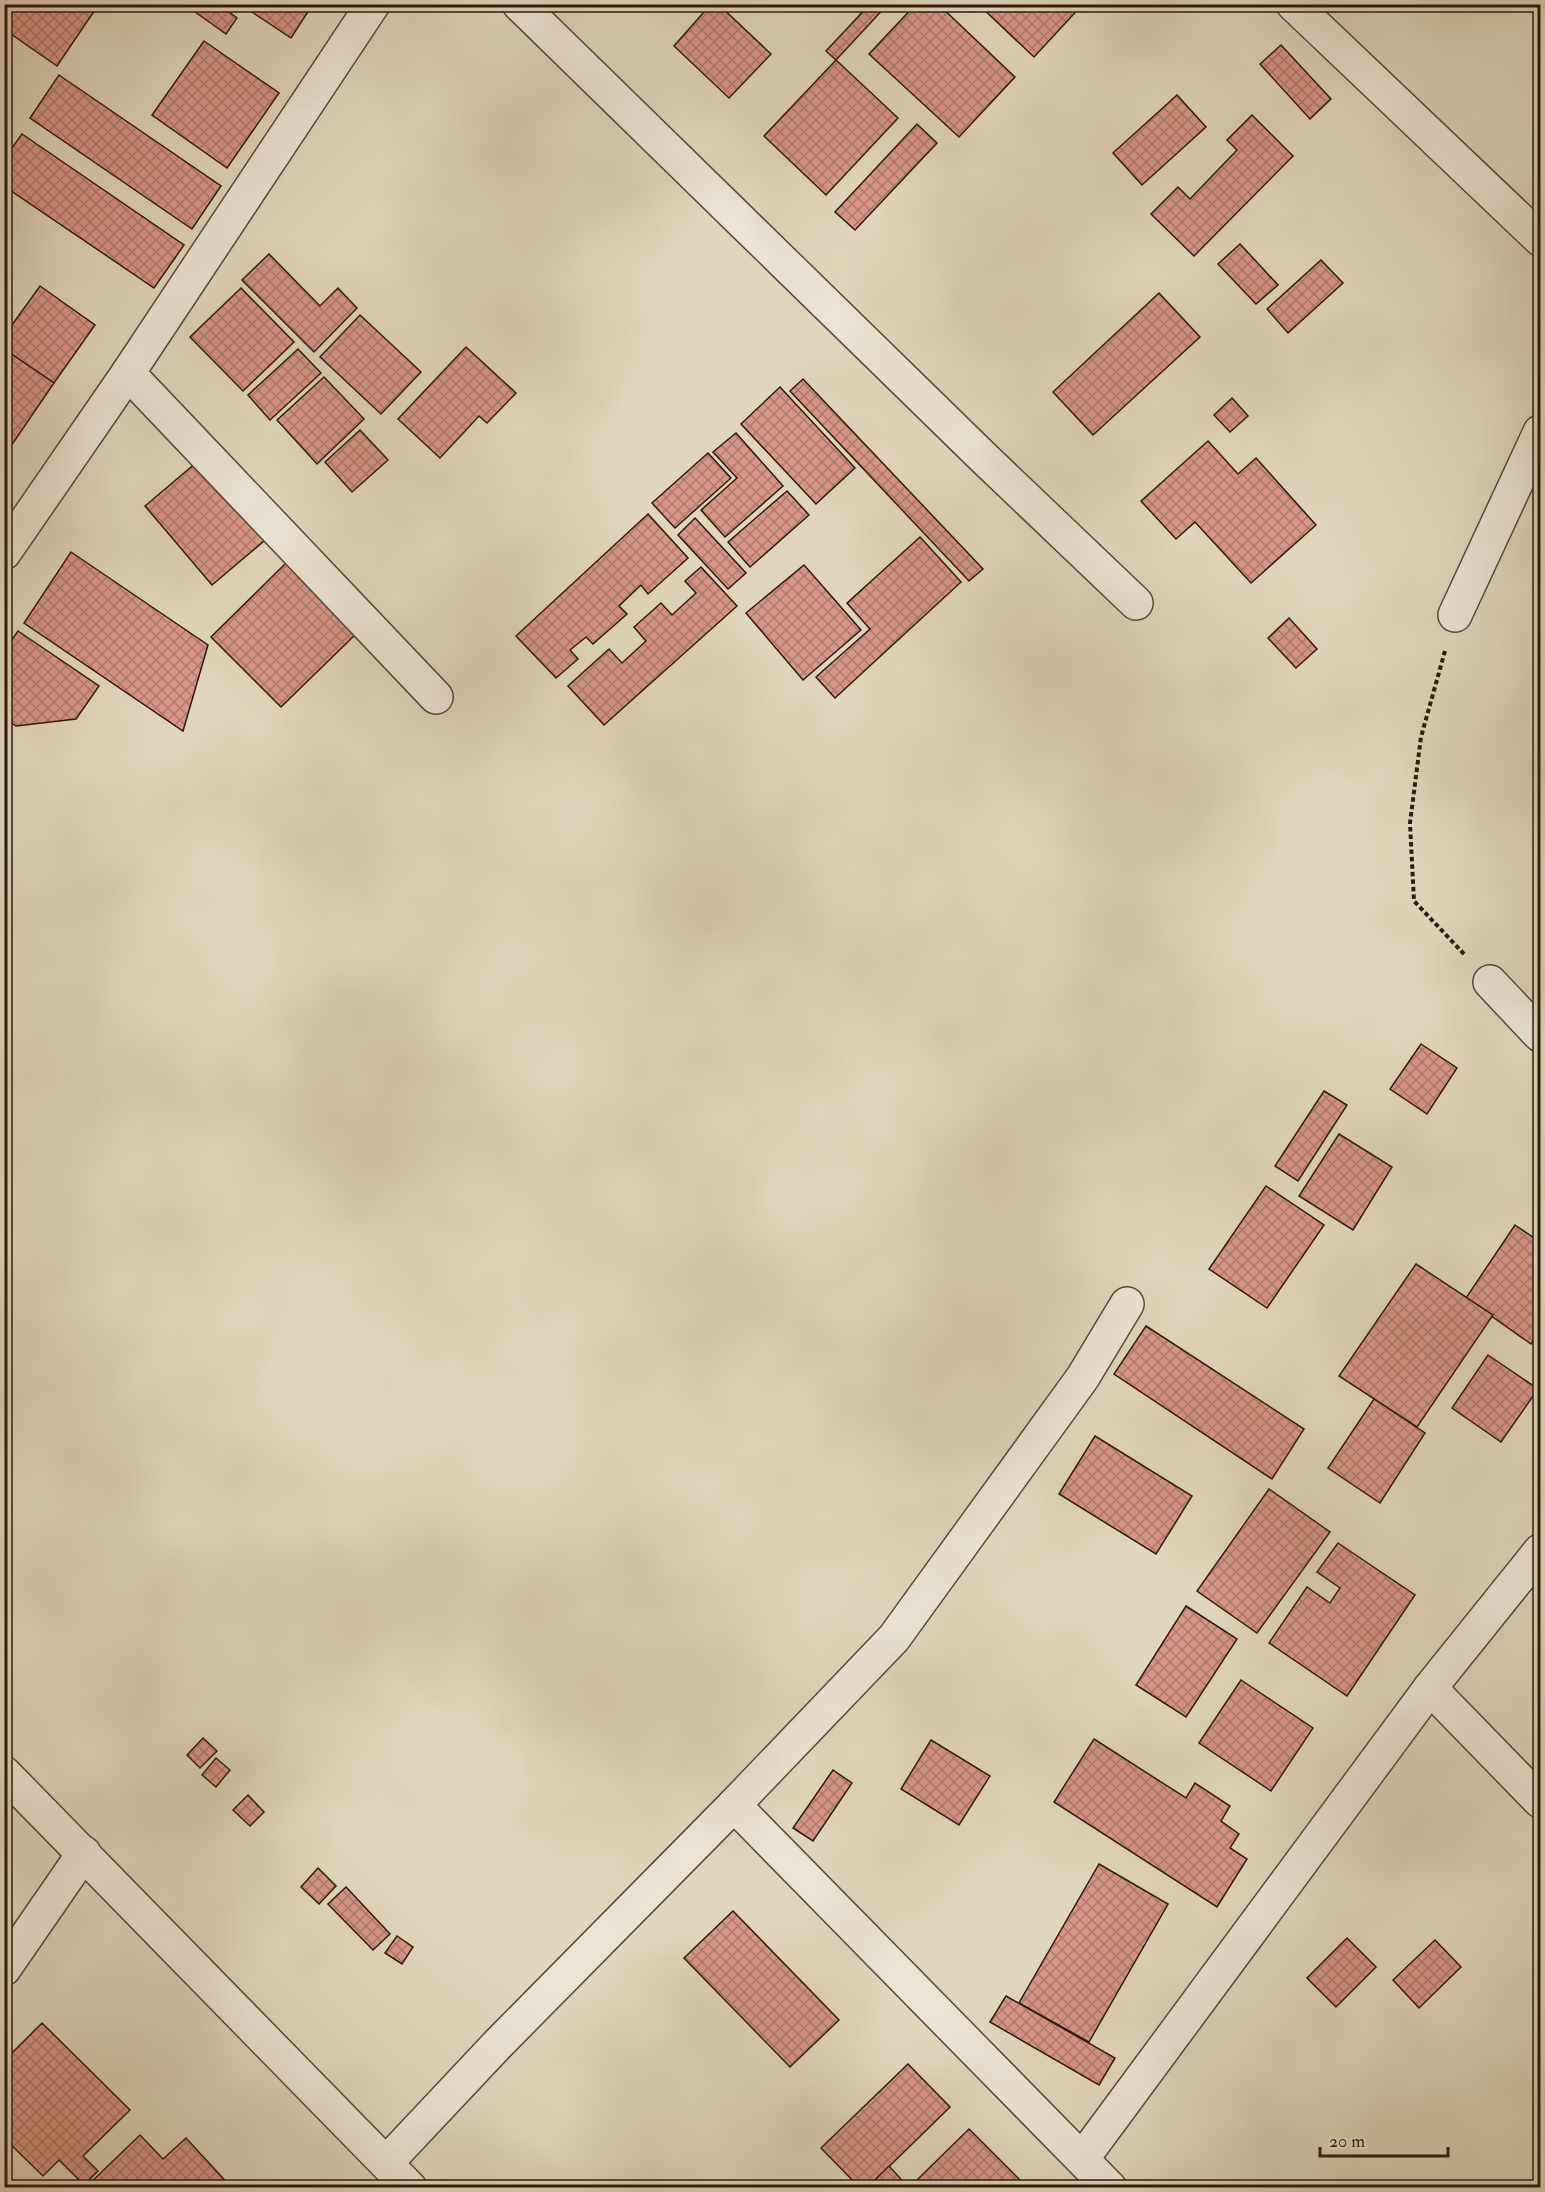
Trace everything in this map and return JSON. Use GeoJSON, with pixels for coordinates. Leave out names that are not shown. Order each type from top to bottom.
{"type":"FeatureCollection","features":[{"type":"Feature","properties":{"kind":"street"},"geometry":{"type":"LineString","coordinates":[[4,553],[128,373],[373,4]]}},
{"type":"Feature","properties":{"kind":"street"},"geometry":{"type":"LineString","coordinates":[[519,4],[985,459],[1136,603]]}},
{"type":"Feature","properties":{"kind":"street"},"geometry":{"type":"LineString","coordinates":[[1293,4],[1540,239]]}},
{"type":"Feature","properties":{"kind":"street"},"geometry":{"type":"LineString","coordinates":[[128,373],[436,697]]}},
{"type":"Feature","properties":{"kind":"street"},"geometry":{"type":"LineString","coordinates":[[1455,615],[1540,432]]}},
{"type":"Feature","properties":{"kind":"street"},"geometry":{"type":"LineString","coordinates":[[1490,982],[1540,1035]]}},
{"type":"Feature","properties":{"kind":"street"},"geometry":{"type":"LineString","coordinates":[[387,2162],[496,2045],[734,1805],[894,1638],[1083,1377],[1127,1304]]}},
{"type":"Feature","properties":{"kind":"street"},"geometry":{"type":"LineString","coordinates":[[1082,2159],[1430,1688],[1540,1551]]}},
{"type":"Feature","properties":{"kind":"street"},"geometry":{"type":"LineString","coordinates":[[1430,1688],[1540,1801]]}},
{"type":"Feature","properties":{"kind":"street"},"geometry":{"type":"LineString","coordinates":[[4,1773],[410,2187]]}},
{"type":"Feature","properties":{"kind":"street"},"geometry":{"type":"LineString","coordinates":[[734,1805],[1110,2187]]}},
{"type":"Feature","properties":{"kind":"street"},"geometry":{"type":"LineString","coordinates":[[4,1969],[84,1853]]}},
{"type":"Feature","properties":{"kind":"path"},"geometry":{"type":"LineString","coordinates":[[1455,615],[1421,737],[1410,823],[1414,901],[1490,982]]}},
{"type":"Feature","properties":{"kind":"building"},"geometry":{"type":"Polygon","coordinates":[[[4,4],[99,4],[57,66],[4,29],[4,4]]]}},
{"type":"Feature","properties":{"kind":"building"},"geometry":{"type":"Polygon","coordinates":[[[184,4],[218,4],[237,18],[226,34],[184,4]]]}},
{"type":"Feature","properties":{"kind":"building"},"geometry":{"type":"Polygon","coordinates":[[[240,4],[313,4],[291,38],[240,4]]]}},
{"type":"Feature","properties":{"kind":"building"},"geometry":{"type":"Polygon","coordinates":[[[711,4],[718,4],[771,54],[729,98],[674,46],[711,4]]]}},
{"type":"Feature","properties":{"kind":"building"},"geometry":{"type":"Polygon","coordinates":[[[870,4],[888,4],[836,60],[826,51],[870,4]]]}},
{"type":"Feature","properties":{"kind":"building"},"geometry":{"type":"Polygon","coordinates":[[[916,4],[938,4],[1015,77],[959,137],[869,54],[916,4]]]}},
{"type":"Feature","properties":{"kind":"building"},"geometry":{"type":"Polygon","coordinates":[[[978,4],[1083,4],[1034,57],[978,4]]]}},
{"type":"Feature","properties":{"kind":"building"},"geometry":{"type":"Polygon","coordinates":[[[204,41],[279,93],[227,168],[152,115],[204,41]]]}},
{"type":"Feature","properties":{"kind":"building"},"geometry":{"type":"Polygon","coordinates":[[[1281,45],[1331,99],[1310,119],[1260,64],[1281,45]]]}},
{"type":"Feature","properties":{"kind":"building"},"geometry":{"type":"Polygon","coordinates":[[[836,60],[898,118],[826,195],[764,136],[836,60]]]}},
{"type":"Feature","properties":{"kind":"building"},"geometry":{"type":"Polygon","coordinates":[[[59,75],[221,186],[192,229],[30,118],[59,75]]]}},
{"type":"Feature","properties":{"kind":"building"},"geometry":{"type":"Polygon","coordinates":[[[1177,95],[1206,127],[1142,185],[1113,153],[1177,95]]]}},
{"type":"Feature","properties":{"kind":"building"},"geometry":{"type":"Polygon","coordinates":[[[1252,115],[1293,156],[1194,256],[1151,214],[1178,187],[1190,199],[1237,150],[1227,140],[1252,115]]]}},
{"type":"Feature","properties":{"kind":"building"},"geometry":{"type":"Polygon","coordinates":[[[917,124],[937,143],[855,230],[835,212],[917,124]]]}},
{"type":"Feature","properties":{"kind":"building"},"geometry":{"type":"Polygon","coordinates":[[[22,134],[184,245],[154,288],[4,186],[4,159],[22,134]]]}},
{"type":"Feature","properties":{"kind":"building"},"geometry":{"type":"Polygon","coordinates":[[[1240,244],[1278,285],[1256,304],[1218,264],[1240,244]]]}},
{"type":"Feature","properties":{"kind":"building"},"geometry":{"type":"Polygon","coordinates":[[[269,254],[320,306],[338,288],[357,308],[314,352],[242,280],[269,254]]]}},
{"type":"Feature","properties":{"kind":"building"},"geometry":{"type":"Polygon","coordinates":[[[1321,260],[1343,283],[1288,333],[1267,309],[1321,260]]]}},
{"type":"Feature","properties":{"kind":"building"},"geometry":{"type":"Polygon","coordinates":[[[40,286],[95,325],[54,383],[4,349],[4,336],[40,286]]]}},
{"type":"Feature","properties":{"kind":"building"},"geometry":{"type":"Polygon","coordinates":[[[241,288],[294,342],[243,391],[190,337],[241,288]]]}},
{"type":"Feature","properties":{"kind":"building"},"geometry":{"type":"Polygon","coordinates":[[[1159,293],[1200,337],[1093,435],[1053,392],[1159,293]]]}},
{"type":"Feature","properties":{"kind":"building"},"geometry":{"type":"Polygon","coordinates":[[[360,315],[421,372],[381,414],[320,357],[360,315]]]}},
{"type":"Feature","properties":{"kind":"building"},"geometry":{"type":"Polygon","coordinates":[[[466,347],[516,393],[487,423],[479,416],[440,458],[398,419],[466,347]]]}},
{"type":"Feature","properties":{"kind":"building"},"geometry":{"type":"Polygon","coordinates":[[[4,349],[54,383],[11,446],[4,442],[4,349]]]}},
{"type":"Feature","properties":{"kind":"building"},"geometry":{"type":"Polygon","coordinates":[[[298,349],[321,373],[270,420],[248,395],[298,349]]]}},
{"type":"Feature","properties":{"kind":"building"},"geometry":{"type":"Polygon","coordinates":[[[324,377],[364,419],[317,464],[277,420],[324,377]]]}},
{"type":"Feature","properties":{"kind":"building"},"geometry":{"type":"Polygon","coordinates":[[[803,379],[983,569],[969,581],[790,391],[803,379]]]}},
{"type":"Feature","properties":{"kind":"building"},"geometry":{"type":"Polygon","coordinates":[[[780,387],[855,468],[816,504],[741,424],[780,387]]]}},
{"type":"Feature","properties":{"kind":"building"},"geometry":{"type":"Polygon","coordinates":[[[1232,398],[1248,416],[1230,432],[1214,415],[1232,398]]]}},
{"type":"Feature","properties":{"kind":"building"},"geometry":{"type":"Polygon","coordinates":[[[360,430],[388,460],[352,492],[325,462],[360,430]]]}},
{"type":"Feature","properties":{"kind":"building"},"geometry":{"type":"Polygon","coordinates":[[[736,433],[783,486],[725,537],[701,510],[737,478],[713,452],[736,433]]]}},
{"type":"Feature","properties":{"kind":"building"},"geometry":{"type":"Polygon","coordinates":[[[1208,441],[1238,474],[1256,458],[1316,525],[1251,583],[1195,522],[1176,539],[1141,501],[1208,441]]]}},
{"type":"Feature","properties":{"kind":"building"},"geometry":{"type":"Polygon","coordinates":[[[708,453],[731,478],[675,528],[652,503],[708,453]]]}},
{"type":"Feature","properties":{"kind":"building"},"geometry":{"type":"Polygon","coordinates":[[[204,456],[270,536],[212,585],[145,506],[204,456]]]}},
{"type":"Feature","properties":{"kind":"building"},"geometry":{"type":"Polygon","coordinates":[[[787,491],[809,515],[750,567],[728,542],[787,491]]]}},
{"type":"Feature","properties":{"kind":"building"},"geometry":{"type":"Polygon","coordinates":[[[648,514],[688,558],[648,594],[641,585],[619,606],[627,614],[593,644],[586,637],[570,650],[578,659],[556,678],[516,636],[648,514]]]}},
{"type":"Feature","properties":{"kind":"building"},"geometry":{"type":"Polygon","coordinates":[[[695,518],[746,573],[728,589],[678,535],[695,518]]]}},
{"type":"Feature","properties":{"kind":"building"},"geometry":{"type":"Polygon","coordinates":[[[920,537],[961,582],[835,698],[816,677],[870,629],[847,603],[920,537]]]}},
{"type":"Feature","properties":{"kind":"building"},"geometry":{"type":"Polygon","coordinates":[[[71,552],[208,645],[183,731],[24,623],[71,552]]]}},
{"type":"Feature","properties":{"kind":"building"},"geometry":{"type":"Polygon","coordinates":[[[287,562],[357,633],[281,707],[211,637],[287,562]]]}},
{"type":"Feature","properties":{"kind":"building"},"geometry":{"type":"Polygon","coordinates":[[[804,565],[861,630],[803,680],[746,613],[804,565]]]}},
{"type":"Feature","properties":{"kind":"building"},"geometry":{"type":"Polygon","coordinates":[[[701,567],[737,606],[604,725],[568,686],[609,649],[622,663],[646,641],[634,627],[661,603],[672,615],[696,593],[685,581],[701,567]]]}},
{"type":"Feature","properties":{"kind":"building"},"geometry":{"type":"Polygon","coordinates":[[[1289,618],[1317,649],[1296,668],[1268,638],[1289,618]]]}},
{"type":"Feature","properties":{"kind":"building"},"geometry":{"type":"Polygon","coordinates":[[[18,631],[99,686],[76,719],[16,726],[4,718],[4,651],[18,631]]]}},
{"type":"Feature","properties":{"kind":"building"},"geometry":{"type":"Polygon","coordinates":[[[1421,1044],[1457,1068],[1427,1114],[1390,1089],[1421,1044]]]}},
{"type":"Feature","properties":{"kind":"building"},"geometry":{"type":"Polygon","coordinates":[[[1324,1091],[1347,1105],[1298,1181],[1275,1166],[1324,1091]]]}},
{"type":"Feature","properties":{"kind":"building"},"geometry":{"type":"Polygon","coordinates":[[[1339,1134],[1392,1167],[1353,1230],[1299,1196],[1339,1134]]]}},
{"type":"Feature","properties":{"kind":"building"},"geometry":{"type":"Polygon","coordinates":[[[1266,1186],[1324,1225],[1267,1308],[1209,1269],[1266,1186]]]}},
{"type":"Feature","properties":{"kind":"building"},"geometry":{"type":"Polygon","coordinates":[[[1515,1225],[1540,1242],[1540,1330],[1531,1344],[1466,1298],[1515,1225]]]}},
{"type":"Feature","properties":{"kind":"building"},"geometry":{"type":"Polygon","coordinates":[[[1416,1264],[1493,1315],[1417,1427],[1339,1376],[1416,1264]]]}},
{"type":"Feature","properties":{"kind":"building"},"geometry":{"type":"Polygon","coordinates":[[[1146,1326],[1304,1429],[1272,1479],[1114,1374],[1146,1326]]]}},
{"type":"Feature","properties":{"kind":"building"},"geometry":{"type":"Polygon","coordinates":[[[1488,1355],[1538,1389],[1501,1442],[1452,1408],[1488,1355]]]}},
{"type":"Feature","properties":{"kind":"building"},"geometry":{"type":"Polygon","coordinates":[[[1374,1399],[1425,1433],[1380,1503],[1328,1468],[1374,1399]]]}},
{"type":"Feature","properties":{"kind":"building"},"geometry":{"type":"Polygon","coordinates":[[[1095,1436],[1192,1496],[1156,1554],[1059,1494],[1095,1436]]]}},
{"type":"Feature","properties":{"kind":"building"},"geometry":{"type":"Polygon","coordinates":[[[1269,1489],[1330,1532],[1257,1633],[1197,1591],[1269,1489]]]}},
{"type":"Feature","properties":{"kind":"building"},"geometry":{"type":"Polygon","coordinates":[[[1338,1543],[1415,1595],[1347,1696],[1269,1643],[1307,1587],[1330,1603],[1340,1588],[1317,1572],[1338,1543]]]}},
{"type":"Feature","properties":{"kind":"building"},"geometry":{"type":"Polygon","coordinates":[[[1186,1606],[1237,1639],[1186,1717],[1136,1685],[1186,1606]]]}},
{"type":"Feature","properties":{"kind":"building"},"geometry":{"type":"Polygon","coordinates":[[[1241,1680],[1313,1728],[1271,1791],[1199,1743],[1241,1680]]]}},
{"type":"Feature","properties":{"kind":"building"},"geometry":{"type":"Polygon","coordinates":[[[203,1738],[217,1751],[200,1768],[187,1755],[203,1738]]]}},
{"type":"Feature","properties":{"kind":"building"},"geometry":{"type":"Polygon","coordinates":[[[1094,1739],[1186,1798],[1195,1783],[1230,1806],[1221,1821],[1239,1834],[1230,1848],[1247,1859],[1217,1907],[1054,1802],[1094,1739]]]}},
{"type":"Feature","properties":{"kind":"building"},"geometry":{"type":"Polygon","coordinates":[[[931,1740],[990,1776],[959,1825],[901,1789],[931,1740]]]}},
{"type":"Feature","properties":{"kind":"building"},"geometry":{"type":"Polygon","coordinates":[[[216,1758],[230,1770],[216,1787],[202,1775],[216,1758]]]}},
{"type":"Feature","properties":{"kind":"building"},"geometry":{"type":"Polygon","coordinates":[[[833,1770],[852,1783],[813,1841],[793,1828],[833,1770]]]}},
{"type":"Feature","properties":{"kind":"building"},"geometry":{"type":"Polygon","coordinates":[[[248,1795],[264,1812],[250,1826],[233,1810],[248,1795]]]}},
{"type":"Feature","properties":{"kind":"building"},"geometry":{"type":"Polygon","coordinates":[[[1099,1864],[1168,1904],[1089,2042],[1019,2003],[1099,1864]]]}},
{"type":"Feature","properties":{"kind":"building"},"geometry":{"type":"Polygon","coordinates":[[[318,1868],[336,1886],[319,1904],[301,1887],[318,1868]]]}},
{"type":"Feature","properties":{"kind":"building"},"geometry":{"type":"Polygon","coordinates":[[[346,1887],[390,1934],[373,1950],[328,1904],[346,1887]]]}},
{"type":"Feature","properties":{"kind":"building"},"geometry":{"type":"Polygon","coordinates":[[[733,1911],[839,2020],[790,2067],[684,1958],[733,1911]]]}},
{"type":"Feature","properties":{"kind":"building"},"geometry":{"type":"Polygon","coordinates":[[[397,1936],[413,1947],[402,1964],[385,1953],[397,1936]]]}},
{"type":"Feature","properties":{"kind":"building"},"geometry":{"type":"Polygon","coordinates":[[[1347,1938],[1376,1967],[1336,2007],[1307,1978],[1347,1938]]]}},
{"type":"Feature","properties":{"kind":"building"},"geometry":{"type":"Polygon","coordinates":[[[1435,1940],[1461,1967],[1419,2008],[1393,1980],[1435,1940]]]}},
{"type":"Feature","properties":{"kind":"building"},"geometry":{"type":"Polygon","coordinates":[[[1006,1996],[1115,2058],[1099,2085],[990,2022],[1006,1996]]]}},
{"type":"Feature","properties":{"kind":"building"},"geometry":{"type":"Polygon","coordinates":[[[42,2023],[130,2110],[83,2156],[98,2171],[84,2185],[59,2160],[43,2176],[4,2138],[4,2061],[42,2023]]]}},
{"type":"Feature","properties":{"kind":"building"},"geometry":{"type":"Polygon","coordinates":[[[908,2064],[950,2107],[867,2188],[860,2188],[821,2148],[908,2064]]]}},
{"type":"Feature","properties":{"kind":"building"},"geometry":{"type":"Polygon","coordinates":[[[969,2129],[1028,2188],[925,2188],[917,2180],[969,2129]]]}},
{"type":"Feature","properties":{"kind":"building"},"geometry":{"type":"Polygon","coordinates":[[[140,2135],[163,2159],[186,2138],[232,2188],[85,2188],[140,2135]]]}},
{"type":"Feature","properties":{"kind":"building"},"geometry":{"type":"Polygon","coordinates":[[[889,2166],[909,2188],[867,2188],[889,2166]]]}}]}
